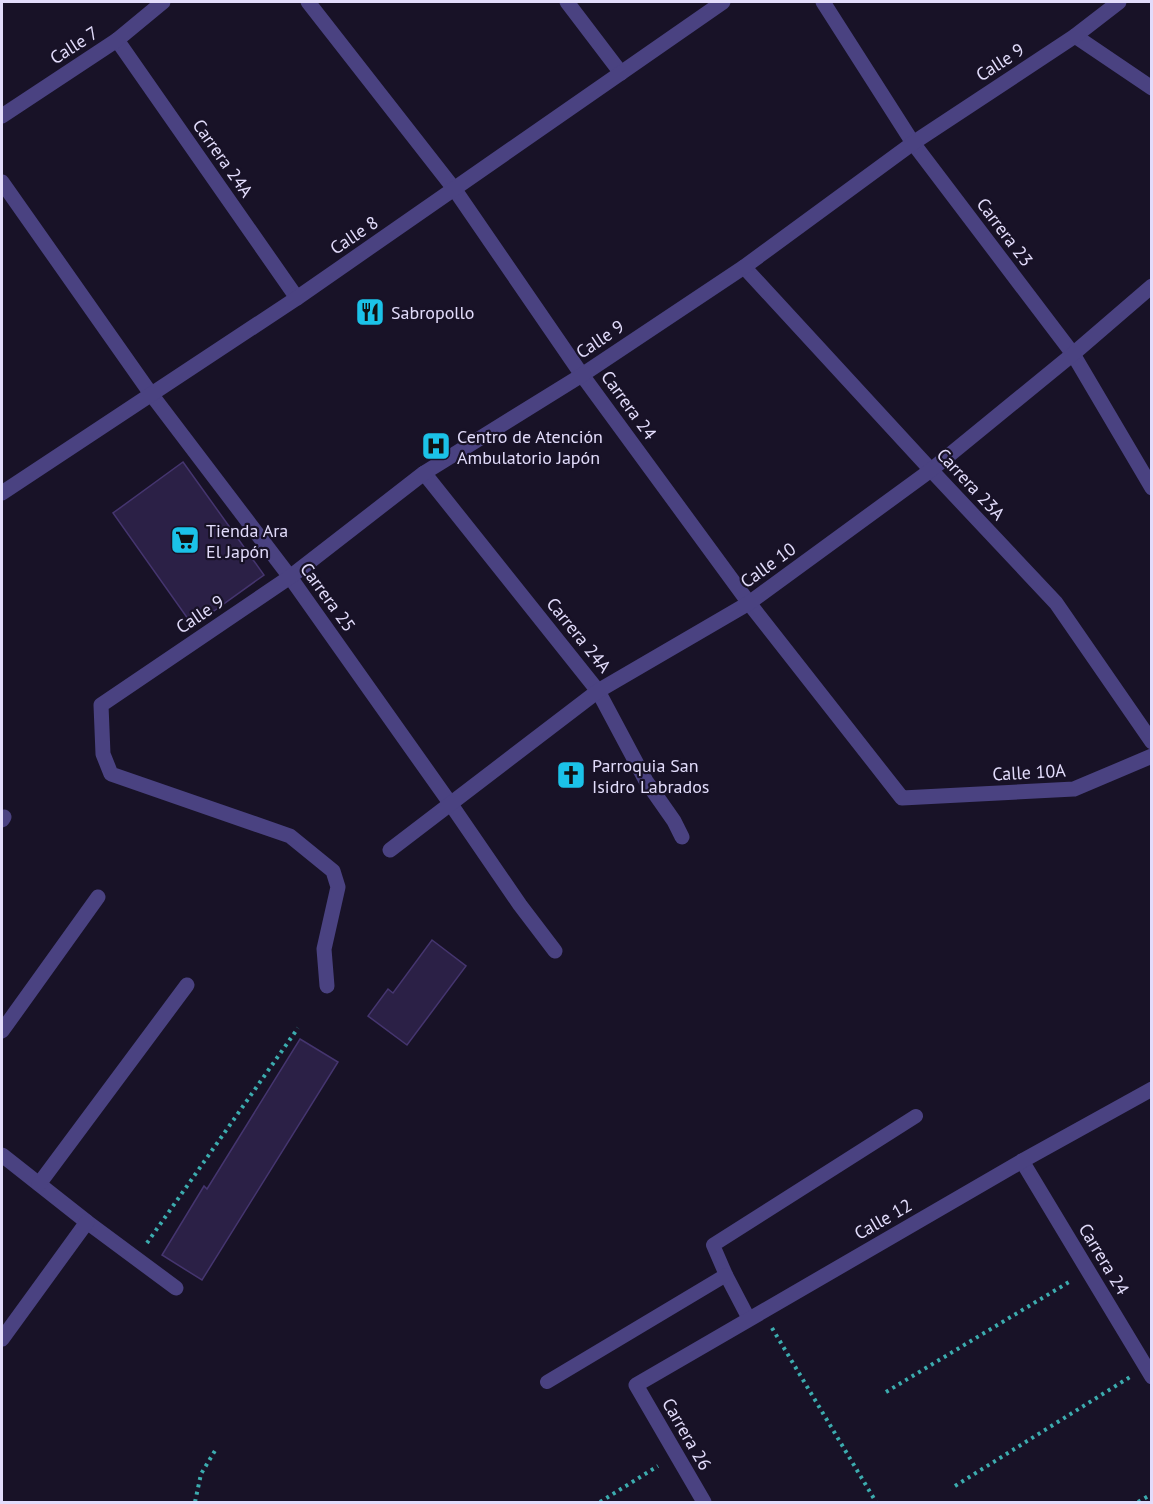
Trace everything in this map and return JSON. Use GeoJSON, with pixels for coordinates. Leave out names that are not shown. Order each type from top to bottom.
{"type":"FeatureCollection","features":[{"type":"Feature","properties":{"kind":"street","name":"Calle 7"},"geometry":{"type":"LineString","coordinates":[[2,116],[117,40],[163,2]]}},
{"type":"Feature","properties":{"kind":"street","name":"Carrera 24"},"geometry":{"type":"LineString","coordinates":[[308,2],[454,190],[582,375],[749,603],[902,798]]}},
{"type":"Feature","properties":{"kind":"street"},"geometry":{"type":"LineString","coordinates":[[567,2],[621,73]]}},
{"type":"Feature","properties":{"kind":"street","name":"Calle 8"},"geometry":{"type":"LineString","coordinates":[[2,493],[297,298],[723,2]]}},
{"type":"Feature","properties":{"kind":"street","name":"Carrera 23"},"geometry":{"type":"LineString","coordinates":[[823,2],[913,143],[1073,354],[1152,488]]}},
{"type":"Feature","properties":{"kind":"street","name":"Calle 9"},"geometry":{"type":"LineString","coordinates":[[327,986],[324,949],[338,887],[333,872],[290,836],[111,774],[104,754],[101,705],[290,577],[424,473],[582,375],[744,267],[913,143],[1075,36],[1119,2]]}},
{"type":"Feature","properties":{"kind":"street"},"geometry":{"type":"LineString","coordinates":[[1075,36],[1152,88]]}},
{"type":"Feature","properties":{"kind":"street","name":"Carrera 24A"},"geometry":{"type":"LineString","coordinates":[[117,40],[297,298]]}},
{"type":"Feature","properties":{"kind":"street","name":"Carrera 25"},"geometry":{"type":"LineString","coordinates":[[2,182],[151,394],[290,577],[520,905],[555,951]]}},
{"type":"Feature","properties":{"kind":"street","name":"Carrera 23A"},"geometry":{"type":"LineString","coordinates":[[744,267],[1056,603],[1152,742]]}},
{"type":"Feature","properties":{"kind":"street","name":"Calle 10"},"geometry":{"type":"LineString","coordinates":[[390,850],[598,691],[749,603],[931,470],[1152,286]]}},
{"type":"Feature","properties":{"kind":"street","name":"Carrera 24A"},"geometry":{"type":"LineString","coordinates":[[424,473],[598,691],[646,781],[674,821],[682,837]]}},
{"type":"Feature","properties":{"kind":"street","name":"Calle 10A"},"geometry":{"type":"LineString","coordinates":[[902,798],[1074,789],[1152,756]]}},
{"type":"Feature","properties":{"kind":"street"},"geometry":{"type":"LineString","coordinates":[[2,1031],[98,897]]}},
{"type":"Feature","properties":{"kind":"street"},"geometry":{"type":"LineString","coordinates":[[39,1184],[187,985]]}},
{"type":"Feature","properties":{"kind":"street","name":"Calle 12"},"geometry":{"type":"LineString","coordinates":[[636,1385],[1022,1161],[1152,1089]]}},
{"type":"Feature","properties":{"kind":"street"},"geometry":{"type":"LineString","coordinates":[[2,1156],[176,1288]]}},
{"type":"Feature","properties":{"kind":"street","name":"Carrera 24"},"geometry":{"type":"LineString","coordinates":[[1022,1161],[1149,1372]]}},
{"type":"Feature","properties":{"kind":"street"},"geometry":{"type":"LineString","coordinates":[[2,1339],[87,1222]]}},
{"type":"Feature","properties":{"kind":"street","name":"Carrera 26"},"geometry":{"type":"LineString","coordinates":[[636,1385],[704,1503]]}},
{"type":"Feature","properties":{"kind":"lane"},"geometry":{"type":"LineString","coordinates":[[756,1315],[726,1275],[713,1245],[916,1116]]}},
{"type":"Feature","properties":{"kind":"lane"},"geometry":{"type":"LineString","coordinates":[[547,1382],[726,1275]]}},
{"type":"Feature","properties":{"kind":"path"},"geometry":{"type":"LineString","coordinates":[[137,1258],[298,1028]]}},
{"type":"Feature","properties":{"kind":"path"},"geometry":{"type":"LineString","coordinates":[[886,1392],[1088,1271]]}},
{"type":"Feature","properties":{"kind":"path"},"geometry":{"type":"LineString","coordinates":[[756,1315],[876,1503]]}},
{"type":"Feature","properties":{"kind":"path"},"geometry":{"type":"LineString","coordinates":[[955,1485],[1149,1372]]}},
{"type":"Feature","properties":{"kind":"path"},"geometry":{"type":"LineString","coordinates":[[195,1503],[201,1474],[216,1449]]}},
{"type":"Feature","properties":{"kind":"path"},"geometry":{"type":"LineString","coordinates":[[600,1503],[677,1455]]}},
{"type":"Feature","properties":{"kind":"path"},"geometry":{"type":"LineString","coordinates":[[1138,1503],[1152,1494]]}},
{"type":"Feature","properties":{"kind":"building"},"geometry":{"type":"Polygon","coordinates":[[[183,462],[264,575],[193,626],[113,513],[183,462]]]}},
{"type":"Feature","properties":{"kind":"building"},"geometry":{"type":"Polygon","coordinates":[[[432,940],[466,966],[407,1045],[368,1016],[388,989],[393,993],[432,940]]]}},
{"type":"Feature","properties":{"kind":"building"},"geometry":{"type":"Polygon","coordinates":[[[300,1039],[338,1062],[202,1280],[162,1255],[204,1186],[207,1189],[300,1039]]]}},
{"type":"Feature","properties":{"kind":"place","name":"Sabropollo"},"geometry":{"type":"Point","coordinates":[370,312]}},
{"type":"Feature","properties":{"kind":"place","name":"Centro de Atención Ambulatorio Japón"},"geometry":{"type":"Point","coordinates":[436,446]}},
{"type":"Feature","properties":{"kind":"place","name":"Tienda Ara El Japón"},"geometry":{"type":"Point","coordinates":[185,540]}},
{"type":"Feature","properties":{"kind":"place","name":"Parroquia San Isidro Labrados"},"geometry":{"type":"Point","coordinates":[571,775]}}]}
